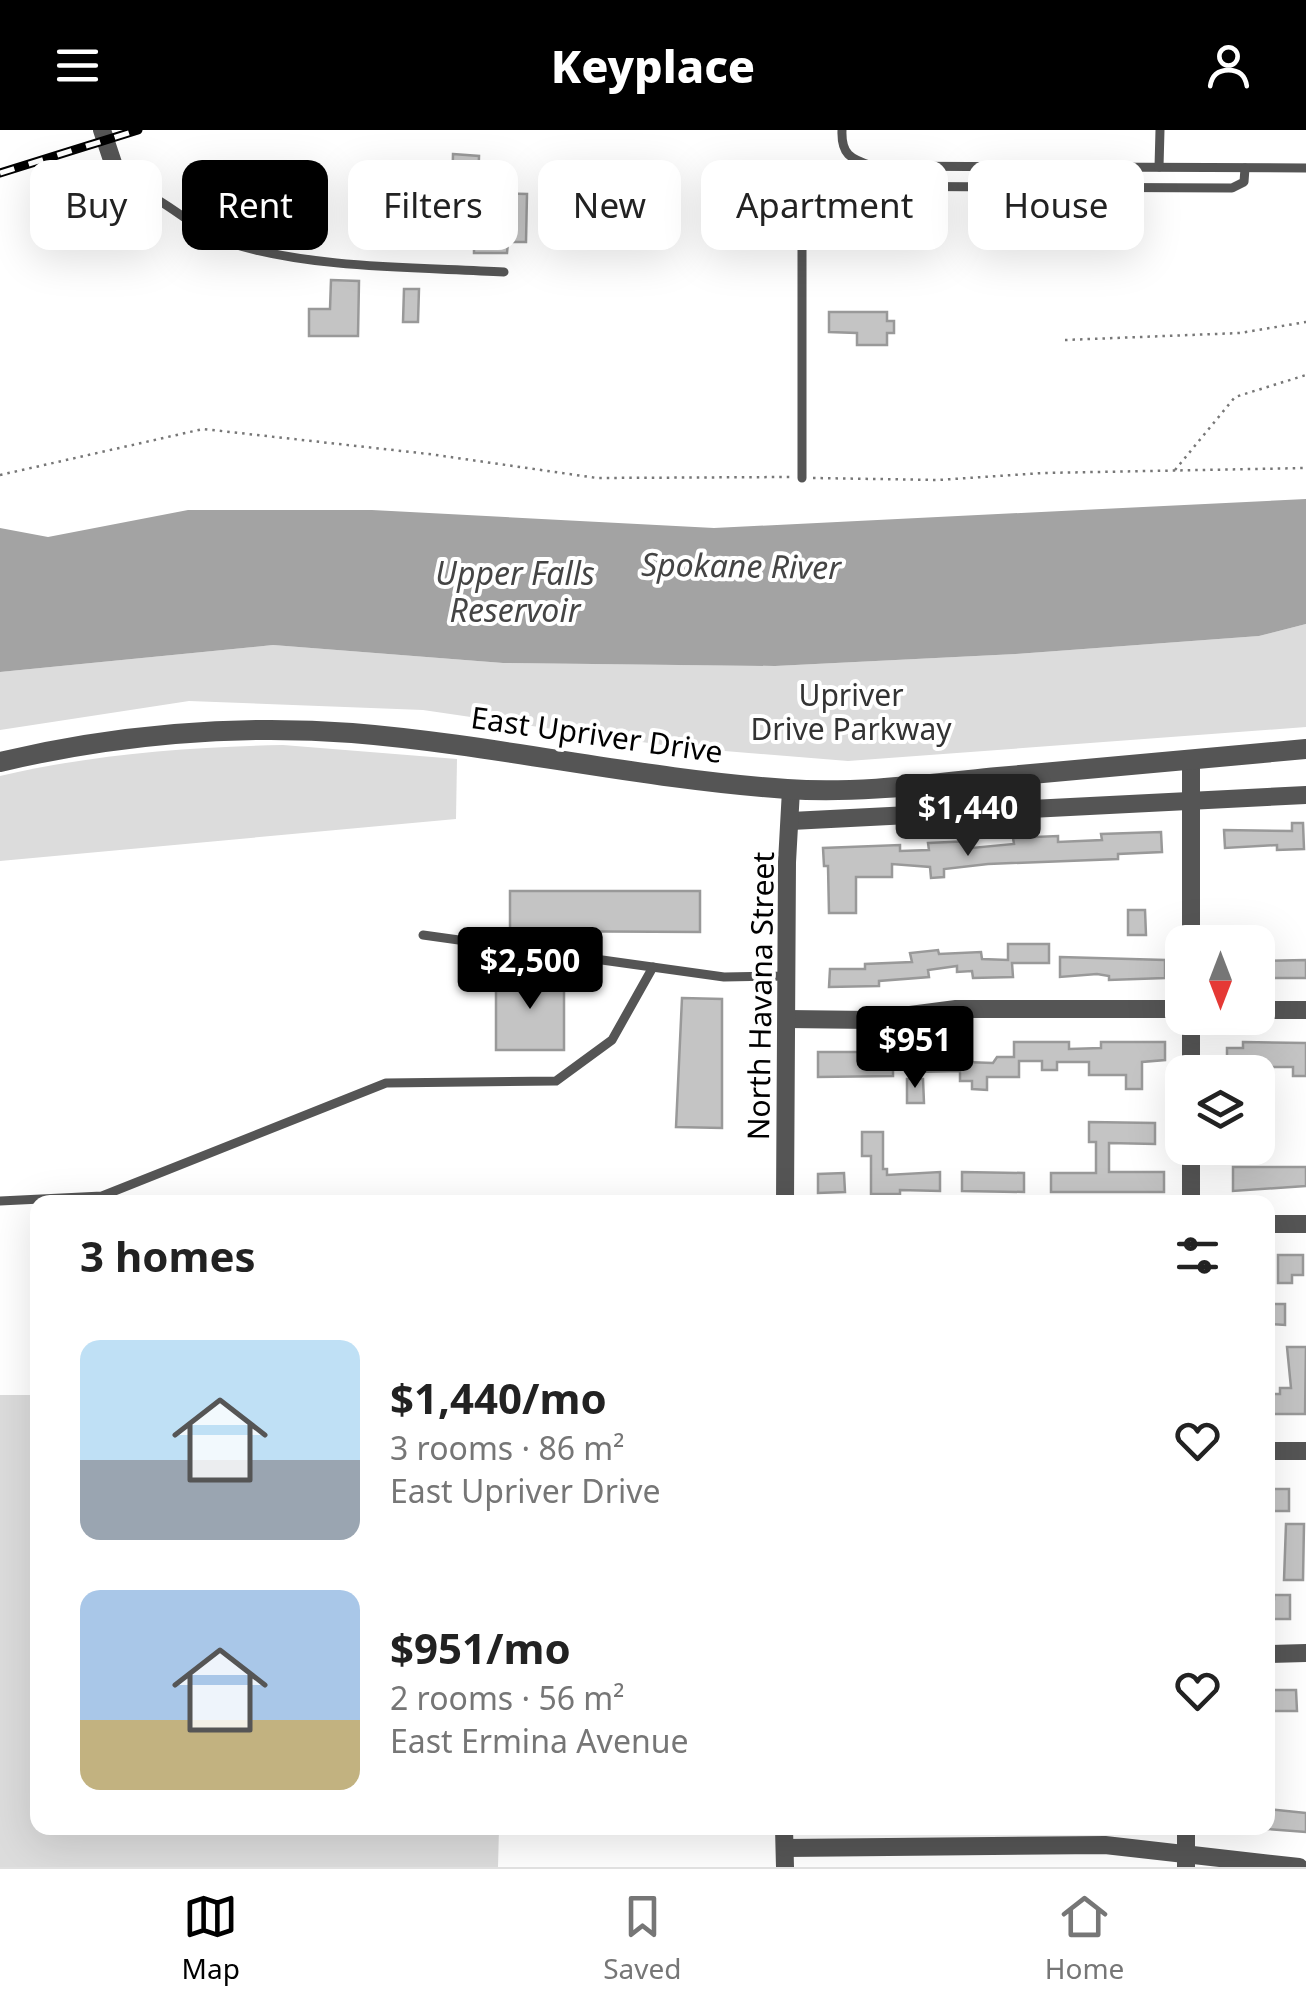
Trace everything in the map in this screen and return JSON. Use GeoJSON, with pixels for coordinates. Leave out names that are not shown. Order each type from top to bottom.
{"type":"FeatureCollection","features":[{"type":"Feature","properties":{"kind":"street"},"geometry":{"type":"LineString","coordinates":[[102,130],[112,160]]}},
{"type":"Feature","properties":{"kind":"street","name":"East Upriver Drive"},"geometry":{"type":"LineString","coordinates":[[0,762],[106,741],[172,735],[350,732],[687,780],[791,790],[900,786],[1306,748]]}},
{"type":"Feature","properties":{"kind":"street"},"geometry":{"type":"LineString","coordinates":[[1191,759],[1191,925]]}},
{"type":"Feature","properties":{"kind":"street","name":"North Havana Street"},"geometry":{"type":"LineString","coordinates":[[785,1195],[791,790]]}},
{"type":"Feature","properties":{"kind":"street"},"geometry":{"type":"LineString","coordinates":[[792,821],[1306,795]]}},
{"type":"Feature","properties":{"kind":"street"},"geometry":{"type":"LineString","coordinates":[[787,1019],[872,1020],[956,1009],[1165,1009]]}},
{"type":"Feature","properties":{"kind":"street"},"geometry":{"type":"LineString","coordinates":[[1275,1010],[1306,1010]]}},
{"type":"Feature","properties":{"kind":"street"},"geometry":{"type":"LineString","coordinates":[[1191,1165],[1191,1195]]}},
{"type":"Feature","properties":{"kind":"street"},"geometry":{"type":"LineString","coordinates":[[1275,1224],[1306,1224]]}},
{"type":"Feature","properties":{"kind":"street"},"geometry":{"type":"LineString","coordinates":[[1275,1451],[1306,1451]]}},
{"type":"Feature","properties":{"kind":"street"},"geometry":{"type":"LineString","coordinates":[[1275,1654],[1306,1654]]}},
{"type":"Feature","properties":{"kind":"street"},"geometry":{"type":"LineString","coordinates":[[785,1858],[1105,1845],[1186,1860],[1298,1867]]}},
{"type":"Feature","properties":{"kind":"lane"},"geometry":{"type":"LineString","coordinates":[[842,130],[842,145],[850,158],[872,166],[1306,168]]}},
{"type":"Feature","properties":{"kind":"lane"},"geometry":{"type":"LineString","coordinates":[[1159,167],[1160,130]]}},
{"type":"Feature","properties":{"kind":"lane"},"geometry":{"type":"LineString","coordinates":[[802,478],[802,224],[804,206],[817,189],[1232,188],[1244,182],[1245,168]]}},
{"type":"Feature","properties":{"kind":"lane"},"geometry":{"type":"LineString","coordinates":[[162,203],[200,230],[230,243],[267,251],[382,265],[504,272]]}},
{"type":"Feature","properties":{"kind":"lane"},"geometry":{"type":"LineString","coordinates":[[423,935],[724,977],[787,976]]}},
{"type":"Feature","properties":{"kind":"lane"},"geometry":{"type":"LineString","coordinates":[[104,1195],[386,1083],[556,1081],[612,1040],[653,967]]}},
{"type":"Feature","properties":{"kind":"lane"},"geometry":{"type":"LineString","coordinates":[[0,1201],[30,1200]]}},
{"type":"Feature","properties":{"kind":"path"},"geometry":{"type":"LineString","coordinates":[[1065,340],[1240,333],[1306,322]]}},
{"type":"Feature","properties":{"kind":"path"},"geometry":{"type":"LineString","coordinates":[[1173,472],[1235,397],[1306,375]]}},
{"type":"Feature","properties":{"kind":"path"},"geometry":{"type":"LineString","coordinates":[[0,475],[204,429],[597,478],[938,480],[1043,473],[1306,468]]}},
{"type":"Feature","properties":{"kind":"green space","name":"Upriver Drive Parkway"},"geometry":{"type":"Polygon","coordinates":[[[1306,624],[1306,727],[848,761],[676,747],[423,710],[189,701],[0,730],[0,672],[273,645],[503,663],[775,666],[1259,636],[1306,624]]]}},
{"type":"Feature","properties":{"kind":"green space"},"geometry":{"type":"Polygon","coordinates":[[[283,745],[457,759],[456,819],[0,861],[0,776],[141,753],[283,745]]]}},
{"type":"Feature","properties":{"kind":"green space"},"geometry":{"type":"Polygon","coordinates":[[[0,1395],[30,1395],[30,1835],[499,1835],[498,1867],[0,1867],[0,1395]]]}},
{"type":"Feature","properties":{"kind":"water","name":"Upper Falls Reservoir"},"geometry":{"type":"Polygon","coordinates":[[[1306,499],[1306,624],[1259,636],[775,666],[503,663],[273,645],[0,672],[0,528],[48,537],[188,510],[372,510],[714,528],[1306,499]]]}},
{"type":"Feature","properties":{"kind":"building"},"geometry":{"type":"Polygon","coordinates":[[[453,154],[479,156],[479,160],[453,160],[453,154]]]}},
{"type":"Feature","properties":{"kind":"building"},"geometry":{"type":"Polygon","coordinates":[[[518,194],[527,194],[526,242],[518,242],[518,194]]]}},
{"type":"Feature","properties":{"kind":"building"},"geometry":{"type":"Polygon","coordinates":[[[474,250],[507,250],[507,253],[474,250]]]}},
{"type":"Feature","properties":{"kind":"building"},"geometry":{"type":"Polygon","coordinates":[[[331,280],[359,281],[358,336],[309,336],[309,309],[330,309],[331,280]]]}},
{"type":"Feature","properties":{"kind":"building"},"geometry":{"type":"Polygon","coordinates":[[[404,289],[419,289],[418,322],[403,322],[404,289]]]}},
{"type":"Feature","properties":{"kind":"building"},"geometry":{"type":"Polygon","coordinates":[[[829,312],[887,312],[887,321],[894,321],[894,333],[887,333],[887,345],[857,345],[857,333],[829,332],[829,312]]]}},
{"type":"Feature","properties":{"kind":"building"},"geometry":{"type":"Polygon","coordinates":[[[1292,823],[1303,823],[1304,849],[1277,850],[1277,845],[1225,848],[1224,830],[1292,831],[1292,823]]]}},
{"type":"Feature","properties":{"kind":"building"},"geometry":{"type":"Polygon","coordinates":[[[1161,832],[1162,852],[1118,854],[1118,859],[988,864],[944,869],[944,877],[931,878],[930,867],[892,864],[892,877],[856,877],[856,913],[829,913],[828,866],[824,866],[823,848],[900,845],[900,851],[929,850],[928,843],[972,841],[972,848],[1014,844],[1013,838],[1058,836],[1058,842],[1102,840],[1101,834],[1161,832]]]}},
{"type":"Feature","properties":{"kind":"building"},"geometry":{"type":"Polygon","coordinates":[[[510,891],[700,891],[700,932],[510,931],[510,891]]]}},
{"type":"Feature","properties":{"kind":"building"},"geometry":{"type":"Polygon","coordinates":[[[1128,910],[1145,910],[1146,935],[1128,935],[1128,910]]]}},
{"type":"Feature","properties":{"kind":"building"},"geometry":{"type":"Polygon","coordinates":[[[1008,944],[1049,944],[1049,963],[1012,963],[1013,977],[973,978],[972,971],[957,972],[957,966],[928,970],[929,977],[879,981],[879,986],[829,987],[830,969],[912,962],[910,953],[938,950],[939,954],[981,952],[982,959],[1008,960],[1008,944]]]}},
{"type":"Feature","properties":{"kind":"building"},"geometry":{"type":"Polygon","coordinates":[[[1060,957],[1165,960],[1165,978],[1109,980],[1109,976],[1097,974],[1060,977],[1060,957]]]}},
{"type":"Feature","properties":{"kind":"building"},"geometry":{"type":"Polygon","coordinates":[[[1306,960],[1306,978],[1275,978],[1275,961],[1306,960]]]}},
{"type":"Feature","properties":{"kind":"building"},"geometry":{"type":"Polygon","coordinates":[[[496,975],[564,975],[564,1050],[496,1050],[496,975]]]}},
{"type":"Feature","properties":{"kind":"building"},"geometry":{"type":"Polygon","coordinates":[[[682,998],[722,999],[722,1128],[676,1127],[682,998]]]}},
{"type":"Feature","properties":{"kind":"building"},"geometry":{"type":"Polygon","coordinates":[[[1014,1042],[1069,1042],[1069,1049],[1101,1048],[1101,1042],[1165,1042],[1165,1060],[1142,1062],[1142,1089],[1126,1089],[1126,1075],[1089,1075],[1089,1062],[1057,1062],[1057,1070],[1042,1070],[1042,1061],[1019,1061],[1019,1077],[987,1077],[987,1090],[972,1089],[972,1081],[960,1081],[960,1071],[918,1072],[917,1047],[965,1048],[965,1062],[993,1063],[997,1057],[1014,1057],[1014,1042]]]}},
{"type":"Feature","properties":{"kind":"building"},"geometry":{"type":"Polygon","coordinates":[[[1243,1042],[1306,1043],[1306,1076],[1293,1076],[1293,1067],[1275,1067],[1275,1055],[1227,1055],[1227,1048],[1243,1048],[1243,1042]]]}},
{"type":"Feature","properties":{"kind":"building"},"geometry":{"type":"Polygon","coordinates":[[[877,1049],[877,1057],[893,1057],[893,1076],[818,1077],[818,1052],[877,1049]]]}},
{"type":"Feature","properties":{"kind":"building"},"geometry":{"type":"Polygon","coordinates":[[[907,1079],[923,1079],[924,1103],[907,1103],[907,1079]]]}},
{"type":"Feature","properties":{"kind":"building"},"geometry":{"type":"Polygon","coordinates":[[[1089,1122],[1155,1123],[1155,1144],[1109,1143],[1109,1172],[1164,1172],[1164,1192],[1051,1192],[1051,1173],[1096,1173],[1096,1142],[1089,1142],[1089,1122]]]}},
{"type":"Feature","properties":{"kind":"building"},"geometry":{"type":"Polygon","coordinates":[[[862,1132],[883,1132],[883,1169],[887,1169],[887,1175],[940,1172],[940,1191],[871,1194],[871,1156],[862,1156],[862,1132]]]}},
{"type":"Feature","properties":{"kind":"building"},"geometry":{"type":"Polygon","coordinates":[[[1233,1167],[1306,1167],[1306,1186],[1233,1191],[1233,1167]]]}},
{"type":"Feature","properties":{"kind":"building"},"geometry":{"type":"Polygon","coordinates":[[[962,1172],[1024,1173],[1024,1192],[962,1191],[962,1172]]]}},
{"type":"Feature","properties":{"kind":"building"},"geometry":{"type":"Polygon","coordinates":[[[844,1173],[845,1192],[818,1193],[818,1174],[844,1173]]]}},
{"type":"Feature","properties":{"kind":"building"},"geometry":{"type":"Polygon","coordinates":[[[1278,1255],[1303,1255],[1303,1275],[1292,1275],[1292,1283],[1278,1283],[1278,1255]]]}},
{"type":"Feature","properties":{"kind":"building"},"geometry":{"type":"Polygon","coordinates":[[[1275,1304],[1285,1304],[1285,1325],[1275,1324],[1275,1304]]]}},
{"type":"Feature","properties":{"kind":"building"},"geometry":{"type":"Polygon","coordinates":[[[1287,1347],[1306,1347],[1305,1414],[1275,1414],[1275,1394],[1280,1394],[1280,1388],[1291,1388],[1287,1347]]]}},
{"type":"Feature","properties":{"kind":"building"},"geometry":{"type":"Polygon","coordinates":[[[1275,1489],[1289,1489],[1289,1511],[1275,1511],[1275,1489]]]}},
{"type":"Feature","properties":{"kind":"building"},"geometry":{"type":"Polygon","coordinates":[[[1286,1524],[1304,1524],[1303,1580],[1284,1580],[1286,1524]]]}},
{"type":"Feature","properties":{"kind":"building"},"geometry":{"type":"Polygon","coordinates":[[[1275,1595],[1290,1595],[1290,1619],[1275,1619],[1275,1595]]]}},
{"type":"Feature","properties":{"kind":"building"},"geometry":{"type":"Polygon","coordinates":[[[1275,1690],[1296,1690],[1297,1711],[1275,1711],[1275,1690]]]}},
{"type":"Feature","properties":{"kind":"building"},"geometry":{"type":"Polygon","coordinates":[[[1275,1810],[1306,1813],[1306,1832],[1275,1830],[1275,1810]]]}},
{"type":"Feature","properties":{"kind":"railway"},"geometry":{"type":"LineString","coordinates":[[0,173],[138,130]]}},
{"type":"Feature","properties":{"kind":"water label","name":"Spokane River"},"geometry":{"type":"Point","coordinates":[741,565]}}]}
